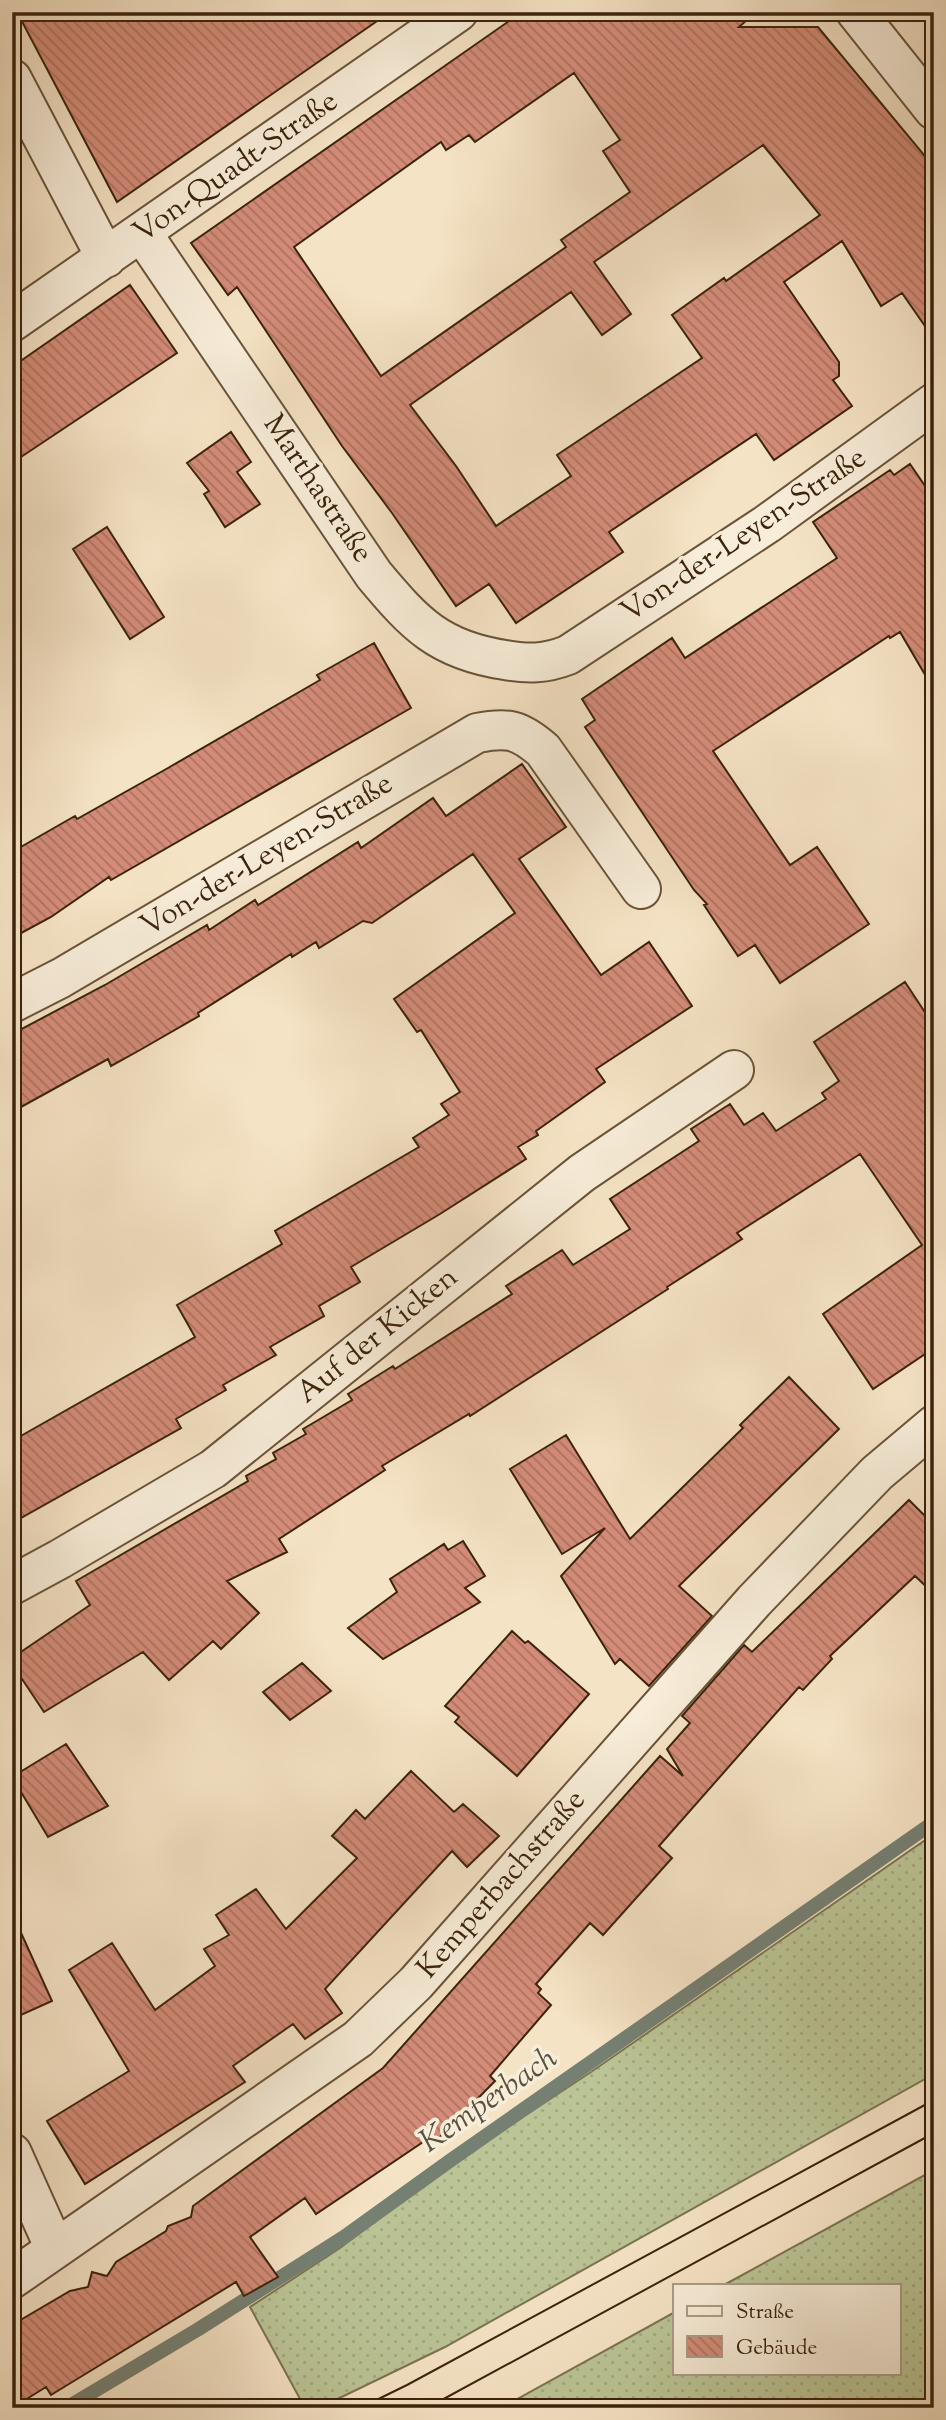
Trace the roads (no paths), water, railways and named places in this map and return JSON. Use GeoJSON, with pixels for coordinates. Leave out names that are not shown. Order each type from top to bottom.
{"type":"FeatureCollection","features":[{"type":"Feature","properties":{"kind":"street","name":"Von-Quadt-Straße"},"geometry":{"type":"LineString","coordinates":[[12,322],[458,12]]}},
{"type":"Feature","properties":{"kind":"street"},"geometry":{"type":"LineString","coordinates":[[856,12],[934,110]]}},
{"type":"Feature","properties":{"kind":"street"},"geometry":{"type":"LineString","coordinates":[[12,79],[106,258]]}},
{"type":"Feature","properties":{"kind":"street","name":"Marthastraße"},"geometry":{"type":"LineString","coordinates":[[142,233],[374,575],[402,609],[432,636],[456,649],[481,657],[550,663]]}},
{"type":"Feature","properties":{"kind":"street","name":"Von-der-Leyen-Straße"},"geometry":{"type":"LineString","coordinates":[[550,663],[568,655],[767,524],[934,403]]}},
{"type":"Feature","properties":{"kind":"street","name":"Von-der-Leyen-Straße"},"geometry":{"type":"LineString","coordinates":[[12,1003],[73,971],[477,733],[501,728],[526,735],[543,750],[641,888]]}},
{"type":"Feature","properties":{"kind":"street","name":"Auf der Kicken"},"geometry":{"type":"LineString","coordinates":[[12,1585],[213,1469],[582,1173],[734,1070]]}},
{"type":"Feature","properties":{"kind":"street","name":"Kemperbachstraße"},"geometry":{"type":"LineString","coordinates":[[12,2279],[358,2039],[416,1983],[754,1601],[877,1473],[934,1425]]}},
{"type":"Feature","properties":{"kind":"street"},"geometry":{"type":"LineString","coordinates":[[12,2153],[55,2249]]}},
{"type":"Feature","properties":{"kind":"waterway","name":"Kemperbach"},"geometry":{"type":"LineString","coordinates":[[66,2408],[197,2330],[344,2237],[934,1822]]}},
{"type":"Feature","properties":{"kind":"tram line"},"geometry":{"type":"LineString","coordinates":[[360,2408],[934,2100]]}},
{"type":"Feature","properties":{"kind":"tram line"},"geometry":{"type":"LineString","coordinates":[[427,2408],[934,2133]]}}]}
